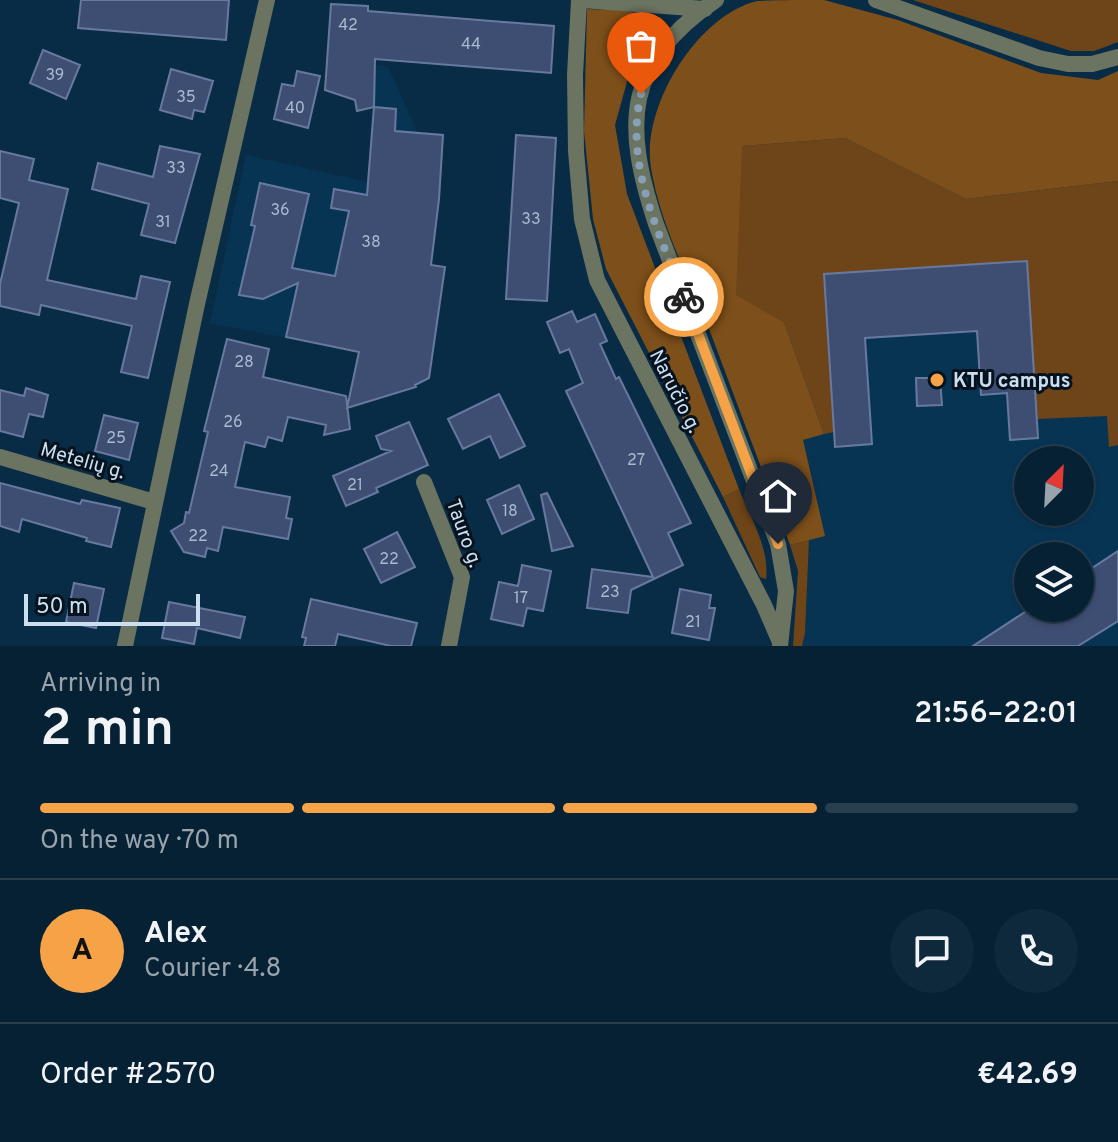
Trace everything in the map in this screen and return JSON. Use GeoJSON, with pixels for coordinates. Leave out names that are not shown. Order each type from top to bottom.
{"type":"FeatureCollection","features":[{"type":"Feature","properties":{"kind":"street"},"geometry":{"type":"LineString","coordinates":[[125,646],[154,502],[267,0]]}},
{"type":"Feature","properties":{"kind":"street","name":"Naručio g."},"geometry":{"type":"LineString","coordinates":[[710,4],[581,0],[575,75],[576,151],[582,219],[597,280],[764,605],[780,645]]}},
{"type":"Feature","properties":{"kind":"street"},"geometry":{"type":"LineString","coordinates":[[876,0],[1039,58],[1068,64],[1092,64],[1118,57]]}},
{"type":"Feature","properties":{"kind":"street"},"geometry":{"type":"LineString","coordinates":[[710,4],[659,50],[644,77],[637,111],[639,162],[643,186],[656,224],[778,544],[786,591],[780,645]]}},
{"type":"Feature","properties":{"kind":"street","name":"Metelių g."},"geometry":{"type":"LineString","coordinates":[[0,457],[154,502]]}},
{"type":"Feature","properties":{"kind":"street","name":"Tauro g."},"geometry":{"type":"LineString","coordinates":[[424,482],[462,577],[449,646]]}},
{"type":"Feature","properties":{"kind":"shaded area"},"geometry":{"type":"Polygon","coordinates":[[[824,0],[898,20],[1041,73],[1098,80],[1118,71],[1118,181],[966,199],[845,138],[742,146],[736,295],[784,322],[824,434],[803,440],[825,536],[790,545],[662,212],[651,168],[650,144],[664,93],[677,68],[713,25],[735,10],[757,1],[824,0]]]}},
{"type":"Feature","properties":{"kind":"shaded area"},"geometry":{"type":"Polygon","coordinates":[[[913,0],[1118,0],[1118,42],[1094,51],[1071,51],[913,0]]]}},
{"type":"Feature","properties":{"kind":"shaded area"},"geometry":{"type":"Polygon","coordinates":[[[587,9],[636,13],[650,24],[654,34],[628,78],[615,125],[627,194],[739,489],[723,497],[606,269],[593,219],[584,131],[587,9]]]}},
{"type":"Feature","properties":{"kind":"shaded area"},"geometry":{"type":"Polygon","coordinates":[[[374,65],[388,67],[418,133],[443,135],[431,264],[445,267],[429,378],[347,408],[359,352],[210,323],[246,155],[368,182],[374,65]]]}},
{"type":"Feature","properties":{"kind":"shaded area","name":"KTU campus"},"geometry":{"type":"Polygon","coordinates":[[[854,117],[1118,167],[1118,646],[802,646],[810,528],[727,301],[733,129],[854,117]]]}},
{"type":"Feature","properties":{"kind":"shaded area"},"geometry":{"type":"Polygon","coordinates":[[[845,138],[966,199],[1118,181],[1118,445],[1109,447],[1107,416],[1037,419],[1027,261],[824,274],[834,432],[824,434],[784,322],[735,295],[741,146],[845,138]]]}},
{"type":"Feature","properties":{"kind":"shaded area"},"geometry":{"type":"Polygon","coordinates":[[[739,489],[762,545],[766,579],[760,577],[723,497],[739,489]]]}},
{"type":"Feature","properties":{"kind":"shaded area"},"geometry":{"type":"Polygon","coordinates":[[[809,540],[805,633],[802,646],[793,646],[798,571],[790,545],[809,540]]]}},
{"type":"Feature","properties":{"kind":"building"},"geometry":{"type":"Polygon","coordinates":[[[81,0],[229,0],[226,40],[78,28],[81,0]]]}},
{"type":"Feature","properties":{"kind":"building"},"geometry":{"type":"Polygon","coordinates":[[[331,4],[368,6],[368,11],[554,26],[551,73],[375,59],[374,107],[357,111],[355,100],[325,90],[331,4]]]}},
{"type":"Feature","properties":{"kind":"building"},"geometry":{"type":"Polygon","coordinates":[[[43,50],[80,65],[66,99],[30,83],[43,50]]]}},
{"type":"Feature","properties":{"kind":"building"},"geometry":{"type":"Polygon","coordinates":[[[171,69],[213,81],[204,112],[194,110],[192,119],[160,110],[171,69]]]}},
{"type":"Feature","properties":{"kind":"building"},"geometry":{"type":"Polygon","coordinates":[[[297,71],[320,76],[308,128],[274,119],[282,84],[294,86],[297,71]]]}},
{"type":"Feature","properties":{"kind":"building"},"geometry":{"type":"Polygon","coordinates":[[[374,107],[396,109],[395,131],[443,135],[431,265],[445,267],[429,378],[416,387],[347,408],[359,352],[286,337],[298,283],[263,299],[239,295],[255,226],[251,225],[260,183],[309,194],[292,268],[335,276],[349,211],[331,208],[334,189],[367,195],[374,107]]]}},
{"type":"Feature","properties":{"kind":"building"},"geometry":{"type":"Polygon","coordinates":[[[516,135],[556,138],[547,301],[506,299],[516,135]]]}},
{"type":"Feature","properties":{"kind":"building"},"geometry":{"type":"Polygon","coordinates":[[[160,146],[200,154],[175,243],[141,235],[149,204],[92,189],[98,163],[153,177],[160,146]]]}},
{"type":"Feature","properties":{"kind":"building"},"geometry":{"type":"Polygon","coordinates":[[[0,151],[34,159],[29,180],[68,189],[47,280],[136,299],[141,276],[170,282],[148,378],[121,372],[132,326],[41,305],[39,315],[0,306],[0,284],[19,203],[0,198],[0,151]]]}},
{"type":"Feature","properties":{"kind":"building"},"geometry":{"type":"Polygon","coordinates":[[[1027,261],[1038,438],[1010,440],[1007,393],[981,395],[977,331],[865,338],[872,444],[835,447],[824,274],[1027,261]]]}},
{"type":"Feature","properties":{"kind":"building"},"geometry":{"type":"Polygon","coordinates":[[[572,311],[577,322],[595,314],[607,341],[600,344],[616,379],[619,377],[691,523],[668,533],[683,565],[631,590],[628,613],[587,608],[592,569],[653,577],[566,391],[583,383],[569,349],[560,353],[547,322],[572,311]]]}},
{"type":"Feature","properties":{"kind":"building"},"geometry":{"type":"Polygon","coordinates":[[[227,339],[269,349],[263,377],[346,396],[350,429],[324,435],[326,425],[288,417],[282,441],[268,437],[265,447],[245,442],[235,487],[290,497],[286,518],[292,519],[288,539],[223,527],[218,551],[207,548],[205,557],[184,552],[171,531],[184,523],[186,512],[189,513],[208,432],[204,431],[227,339]]]}},
{"type":"Feature","properties":{"kind":"building"},"geometry":{"type":"Polygon","coordinates":[[[916,378],[940,378],[942,405],[917,406],[916,378]]]}},
{"type":"Feature","properties":{"kind":"building"},"geometry":{"type":"Polygon","coordinates":[[[26,388],[48,395],[43,417],[29,414],[23,437],[0,431],[0,390],[24,396],[26,388]]]}},
{"type":"Feature","properties":{"kind":"building"},"geometry":{"type":"Polygon","coordinates":[[[499,394],[525,446],[500,458],[490,436],[463,449],[448,419],[499,394]]]}},
{"type":"Feature","properties":{"kind":"building"},"geometry":{"type":"Polygon","coordinates":[[[104,415],[138,423],[129,460],[95,451],[104,415]]]}},
{"type":"Feature","properties":{"kind":"building"},"geometry":{"type":"Polygon","coordinates":[[[409,422],[428,465],[376,488],[378,492],[346,506],[333,476],[391,451],[381,449],[376,436],[409,422]]]}},
{"type":"Feature","properties":{"kind":"building"},"geometry":{"type":"Polygon","coordinates":[[[0,483],[80,504],[82,500],[120,508],[111,547],[22,519],[19,532],[0,526],[0,483]]]}},
{"type":"Feature","properties":{"kind":"building"},"geometry":{"type":"Polygon","coordinates":[[[519,485],[534,519],[502,534],[487,500],[519,485]]]}},
{"type":"Feature","properties":{"kind":"building"},"geometry":{"type":"Polygon","coordinates":[[[547,493],[573,546],[552,551],[541,495],[547,493]]]}},
{"type":"Feature","properties":{"kind":"building"},"geometry":{"type":"Polygon","coordinates":[[[397,532],[415,567],[381,583],[364,549],[397,532]]]}},
{"type":"Feature","properties":{"kind":"building"},"geometry":{"type":"Polygon","coordinates":[[[1118,551],[1118,621],[1078,646],[973,646],[1014,619],[1014,622],[1094,622],[1094,567],[1118,551]]]}},
{"type":"Feature","properties":{"kind":"building"},"geometry":{"type":"Polygon","coordinates":[[[522,565],[551,571],[543,611],[527,608],[523,626],[491,619],[499,582],[518,586],[522,565]]]}},
{"type":"Feature","properties":{"kind":"building"},"geometry":{"type":"Polygon","coordinates":[[[74,583],[104,589],[96,628],[66,622],[74,583]]]}},
{"type":"Feature","properties":{"kind":"building"},"geometry":{"type":"Polygon","coordinates":[[[680,589],[711,595],[709,608],[715,608],[709,640],[672,633],[680,589]]]}},
{"type":"Feature","properties":{"kind":"building"},"geometry":{"type":"Polygon","coordinates":[[[311,599],[417,623],[411,646],[391,646],[338,634],[335,646],[304,646],[306,638],[302,637],[311,599]]]}},
{"type":"Feature","properties":{"kind":"building"},"geometry":{"type":"Polygon","coordinates":[[[169,602],[245,617],[240,638],[197,628],[194,644],[162,638],[169,602]]]}},
{"type":"Feature","properties":{"kind":"way so far"},"geometry":{"type":"LineString","coordinates":[[641,94],[636,130],[643,186],[684,297]]}},
{"type":"Feature","properties":{"kind":"place","name":"KTU campus"},"geometry":{"type":"Point","coordinates":[937,380]}},
{"type":"Feature","properties":{"kind":"route"},"geometry":{"type":"LineString","coordinates":[[684,297],[778,544]]}}]}
